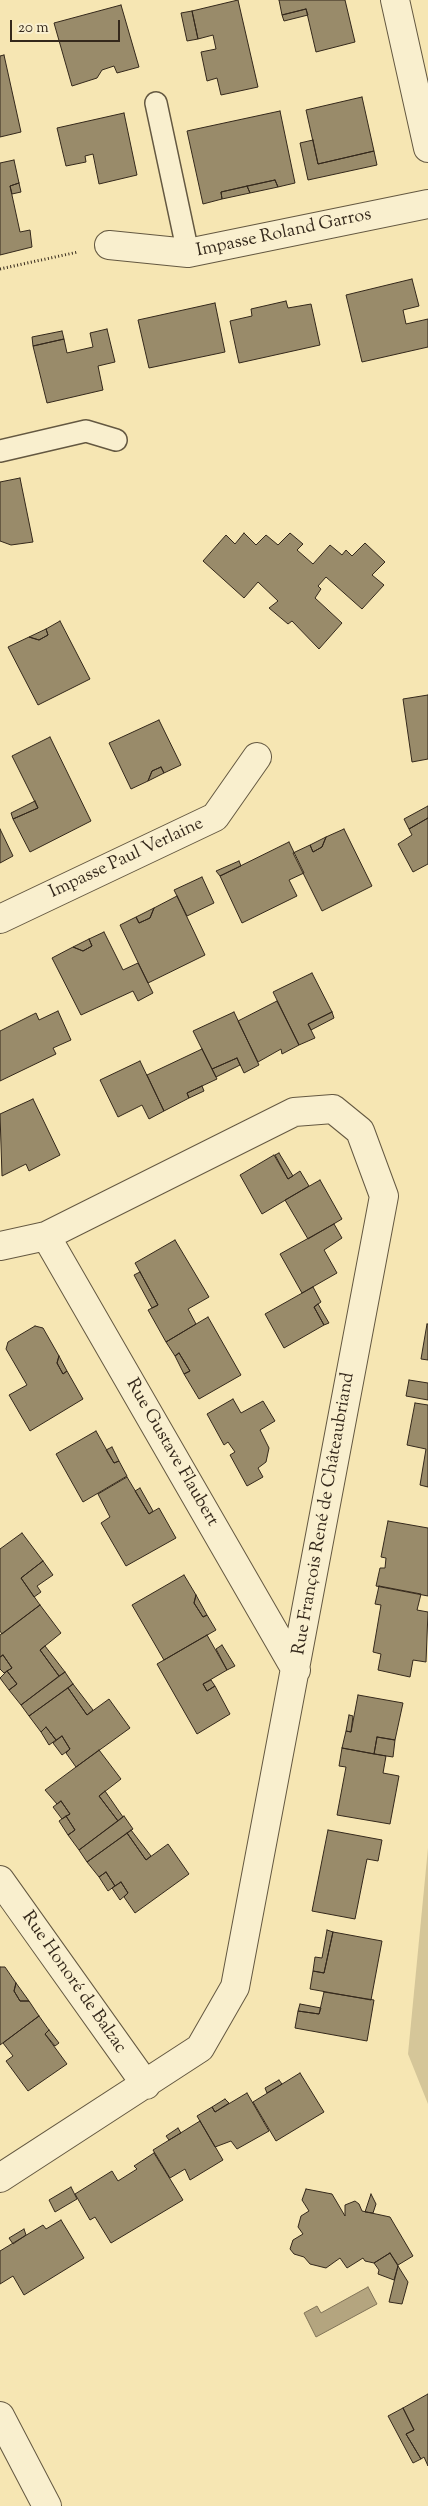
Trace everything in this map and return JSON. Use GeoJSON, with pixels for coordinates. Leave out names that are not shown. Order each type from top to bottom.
{"type":"FeatureCollection","features":[{"type":"Feature","properties":{"kind":"street"},"geometry":{"type":"LineString","coordinates":[[394,0],[428,148]]}},
{"type":"Feature","properties":{"kind":"street","name":"Impasse Roland Garros"},"geometry":{"type":"LineString","coordinates":[[109,245],[188,253],[428,204]]}},
{"type":"Feature","properties":{"kind":"street","name":"Impasse Paul Verlaine"},"geometry":{"type":"LineString","coordinates":[[0,919],[215,818],[257,757]]}},
{"type":"Feature","properties":{"kind":"street","name":"Rue François René de Châteaubriand"},"geometry":{"type":"LineString","coordinates":[[0,1246],[46,1236],[294,1112],[333,1108],[360,1130],[384,1196],[235,1987],[200,2048],[146,2085],[0,2178]]}},
{"type":"Feature","properties":{"kind":"street","name":"Rue Gustave Flaubert"},"geometry":{"type":"LineString","coordinates":[[46,1236],[296,1670]]}},
{"type":"Feature","properties":{"kind":"street","name":"Rue Honoré de Balzac"},"geometry":{"type":"LineString","coordinates":[[0,1880],[146,2085]]}},
{"type":"Feature","properties":{"kind":"street"},"geometry":{"type":"LineString","coordinates":[[0,2416],[47,2506]]}},
{"type":"Feature","properties":{"kind":"lane"},"geometry":{"type":"LineString","coordinates":[[156,103],[188,253]]}},
{"type":"Feature","properties":{"kind":"lane"},"geometry":{"type":"LineString","coordinates":[[0,451],[86,431],[116,440]]}},
{"type":"Feature","properties":{"kind":"path"},"geometry":{"type":"LineString","coordinates":[[0,269],[109,245]]}},
{"type":"Feature","properties":{"kind":"shaded area"},"geometry":{"type":"Polygon","coordinates":[[[428,1848],[428,2104],[408,2054],[428,1848]]]}},
{"type":"Feature","properties":{"kind":"shaded area"},"geometry":{"type":"Polygon","coordinates":[[[368,2287],[377,2304],[316,2337],[304,2313],[317,2306],[321,2313],[368,2287]]]}},
{"type":"Feature","properties":{"kind":"building"},"geometry":{"type":"Polygon","coordinates":[[[238,0],[258,87],[221,95],[217,78],[207,81],[201,52],[216,49],[213,35],[198,39],[192,11],[238,0]]]}},
{"type":"Feature","properties":{"kind":"building"},"geometry":{"type":"Polygon","coordinates":[[[279,0],[345,0],[355,42],[316,52],[306,9],[282,15],[279,0]]]}},
{"type":"Feature","properties":{"kind":"building"},"geometry":{"type":"Polygon","coordinates":[[[121,5],[139,67],[117,73],[114,66],[102,70],[97,78],[72,86],[54,23],[121,5]]]}},
{"type":"Feature","properties":{"kind":"building"},"geometry":{"type":"Polygon","coordinates":[[[306,9],[308,15],[284,21],[282,15],[306,9]]]}},
{"type":"Feature","properties":{"kind":"building"},"geometry":{"type":"Polygon","coordinates":[[[192,11],[198,39],[187,41],[181,13],[192,11]]]}},
{"type":"Feature","properties":{"kind":"building"},"geometry":{"type":"Polygon","coordinates":[[[4,55],[21,132],[0,137],[0,56],[4,55]]]}},
{"type":"Feature","properties":{"kind":"building"},"geometry":{"type":"Polygon","coordinates":[[[362,97],[374,151],[318,164],[306,110],[362,97]]]}},
{"type":"Feature","properties":{"kind":"building"},"geometry":{"type":"Polygon","coordinates":[[[280,111],[295,183],[278,187],[275,180],[221,192],[222,199],[203,204],[187,131],[280,111]]]}},
{"type":"Feature","properties":{"kind":"building"},"geometry":{"type":"Polygon","coordinates":[[[124,113],[137,175],[99,184],[93,154],[85,156],[86,162],[66,166],[57,128],[124,113]]]}},
{"type":"Feature","properties":{"kind":"building"},"geometry":{"type":"Polygon","coordinates":[[[313,140],[318,164],[374,151],[377,165],[308,180],[300,143],[313,140]]]}},
{"type":"Feature","properties":{"kind":"building"},"geometry":{"type":"Polygon","coordinates":[[[14,160],[19,183],[10,186],[20,232],[30,230],[32,247],[0,255],[0,163],[14,160]]]}},
{"type":"Feature","properties":{"kind":"building"},"geometry":{"type":"Polygon","coordinates":[[[275,180],[278,187],[250,193],[247,186],[275,180]]]}},
{"type":"Feature","properties":{"kind":"building"},"geometry":{"type":"Polygon","coordinates":[[[19,183],[21,192],[12,194],[10,186],[19,183]]]}},
{"type":"Feature","properties":{"kind":"building"},"geometry":{"type":"Polygon","coordinates":[[[247,186],[250,193],[222,199],[221,192],[247,186]]]}},
{"type":"Feature","properties":{"kind":"building"},"geometry":{"type":"Polygon","coordinates":[[[412,279],[419,306],[403,310],[406,324],[428,319],[428,347],[362,362],[346,295],[412,279]]]}},
{"type":"Feature","properties":{"kind":"building"},"geometry":{"type":"Polygon","coordinates":[[[286,301],[288,308],[311,304],[320,345],[239,363],[230,321],[252,316],[251,309],[286,301]]]}},
{"type":"Feature","properties":{"kind":"building"},"geometry":{"type":"Polygon","coordinates":[[[215,303],[225,352],[149,368],[138,320],[215,303]]]}},
{"type":"Feature","properties":{"kind":"building"},"geometry":{"type":"Polygon","coordinates":[[[107,329],[115,362],[98,366],[103,390],[47,403],[33,346],[64,339],[67,353],[93,347],[90,333],[107,329]]]}},
{"type":"Feature","properties":{"kind":"building"},"geometry":{"type":"Polygon","coordinates":[[[62,331],[64,339],[33,346],[32,337],[62,331]]]}},
{"type":"Feature","properties":{"kind":"building"},"geometry":{"type":"Polygon","coordinates":[[[20,478],[33,542],[11,545],[0,541],[0,482],[20,478]]]}},
{"type":"Feature","properties":{"kind":"building"},"geometry":{"type":"Polygon","coordinates":[[[244,533],[256,545],[266,535],[278,545],[290,533],[303,544],[297,550],[313,564],[330,545],[342,555],[346,550],[352,556],[365,543],[385,562],[372,575],[384,585],[362,609],[326,577],[318,586],[321,589],[315,598],[342,623],[319,649],[292,621],[288,624],[269,608],[278,601],[258,582],[244,598],[203,561],[226,535],[235,544],[244,533]]]}},
{"type":"Feature","properties":{"kind":"building"},"geometry":{"type":"Polygon","coordinates":[[[60,621],[90,679],[38,705],[8,647],[29,637],[39,640],[48,635],[46,629],[60,621]]]}},
{"type":"Feature","properties":{"kind":"building"},"geometry":{"type":"Polygon","coordinates":[[[46,629],[48,635],[39,640],[29,637],[46,629]]]}},
{"type":"Feature","properties":{"kind":"building"},"geometry":{"type":"Polygon","coordinates":[[[428,695],[428,759],[412,762],[403,699],[428,695]]]}},
{"type":"Feature","properties":{"kind":"building"},"geometry":{"type":"Polygon","coordinates":[[[159,720],[181,765],[164,773],[161,767],[152,771],[148,781],[131,789],[109,743],[159,720]]]}},
{"type":"Feature","properties":{"kind":"building"},"geometry":{"type":"Polygon","coordinates":[[[50,737],[91,821],[30,852],[13,819],[38,808],[12,756],[50,737]]]}},
{"type":"Feature","properties":{"kind":"building"},"geometry":{"type":"Polygon","coordinates":[[[161,767],[164,773],[148,781],[152,771],[161,767]]]}},
{"type":"Feature","properties":{"kind":"building"},"geometry":{"type":"Polygon","coordinates":[[[35,801],[38,808],[13,819],[11,813],[35,801]]]}},
{"type":"Feature","properties":{"kind":"building"},"geometry":{"type":"Polygon","coordinates":[[[428,806],[428,818],[409,829],[404,819],[428,806]]]}},
{"type":"Feature","properties":{"kind":"building"},"geometry":{"type":"Polygon","coordinates":[[[428,818],[428,864],[413,872],[398,844],[412,835],[409,829],[428,818]]]}},
{"type":"Feature","properties":{"kind":"building"},"geometry":{"type":"Polygon","coordinates":[[[0,829],[13,856],[0,863],[0,829]]]}},
{"type":"Feature","properties":{"kind":"building"},"geometry":{"type":"Polygon","coordinates":[[[344,829],[372,886],[322,911],[293,853],[310,845],[313,852],[322,847],[326,837],[344,829]]]}},
{"type":"Feature","properties":{"kind":"building"},"geometry":{"type":"Polygon","coordinates":[[[326,837],[322,847],[313,852],[310,845],[326,837]]]}},
{"type":"Feature","properties":{"kind":"building"},"geometry":{"type":"Polygon","coordinates":[[[289,842],[304,873],[289,880],[297,896],[242,923],[220,876],[289,842]]]}},
{"type":"Feature","properties":{"kind":"building"},"geometry":{"type":"Polygon","coordinates":[[[239,861],[241,866],[220,876],[216,871],[239,861]]]}},
{"type":"Feature","properties":{"kind":"building"},"geometry":{"type":"Polygon","coordinates":[[[202,877],[214,903],[187,916],[174,890],[202,877]]]}},
{"type":"Feature","properties":{"kind":"building"},"geometry":{"type":"Polygon","coordinates":[[[177,896],[205,955],[148,983],[120,925],[136,917],[139,923],[150,918],[154,908],[177,896]]]}},
{"type":"Feature","properties":{"kind":"building"},"geometry":{"type":"Polygon","coordinates":[[[154,908],[150,918],[139,923],[136,917],[154,908]]]}},
{"type":"Feature","properties":{"kind":"building"},"geometry":{"type":"Polygon","coordinates":[[[104,932],[123,970],[138,963],[153,993],[138,1001],[133,991],[81,1015],[52,958],[73,947],[83,951],[92,946],[89,939],[104,932]]]}},
{"type":"Feature","properties":{"kind":"building"},"geometry":{"type":"Polygon","coordinates":[[[89,939],[92,946],[83,951],[73,947],[89,939]]]}},
{"type":"Feature","properties":{"kind":"building"},"geometry":{"type":"Polygon","coordinates":[[[312,973],[332,1012],[308,1024],[315,1038],[299,1045],[273,992],[312,973]]]}},
{"type":"Feature","properties":{"kind":"building"},"geometry":{"type":"Polygon","coordinates":[[[277,1001],[299,1045],[282,1054],[281,1049],[258,1062],[238,1021],[277,1001]]]}},
{"type":"Feature","properties":{"kind":"building"},"geometry":{"type":"Polygon","coordinates":[[[58,1011],[71,1040],[53,1048],[56,1054],[0,1081],[0,1031],[36,1013],[39,1020],[58,1011]]]}},
{"type":"Feature","properties":{"kind":"building"},"geometry":{"type":"Polygon","coordinates":[[[234,1012],[259,1065],[244,1073],[237,1058],[212,1069],[193,1031],[234,1012]]]}},
{"type":"Feature","properties":{"kind":"building"},"geometry":{"type":"Polygon","coordinates":[[[332,1012],[334,1018],[311,1030],[308,1024],[332,1012]]]}},
{"type":"Feature","properties":{"kind":"building"},"geometry":{"type":"Polygon","coordinates":[[[202,1049],[217,1079],[187,1093],[189,1098],[164,1111],[147,1075],[202,1049]]]}},
{"type":"Feature","properties":{"kind":"building"},"geometry":{"type":"Polygon","coordinates":[[[237,1058],[240,1065],[216,1077],[212,1069],[237,1058]]]}},
{"type":"Feature","properties":{"kind":"building"},"geometry":{"type":"Polygon","coordinates":[[[140,1061],[164,1111],[149,1119],[142,1105],[118,1117],[100,1080],[140,1061]]]}},
{"type":"Feature","properties":{"kind":"building"},"geometry":{"type":"Polygon","coordinates":[[[202,1086],[204,1091],[189,1098],[187,1093],[202,1086]]]}},
{"type":"Feature","properties":{"kind":"building"},"geometry":{"type":"Polygon","coordinates":[[[33,1099],[60,1155],[29,1171],[26,1164],[2,1176],[0,1114],[33,1099]]]}},
{"type":"Feature","properties":{"kind":"building"},"geometry":{"type":"Polygon","coordinates":[[[279,1153],[293,1176],[288,1179],[275,1155],[279,1153]]]}},
{"type":"Feature","properties":{"kind":"building"},"geometry":{"type":"Polygon","coordinates":[[[274,1155],[288,1179],[300,1171],[309,1186],[262,1214],[240,1175],[274,1155]]]}},
{"type":"Feature","properties":{"kind":"building"},"geometry":{"type":"Polygon","coordinates":[[[320,1180],[342,1219],[308,1239],[285,1200],[320,1180]]]}},
{"type":"Feature","properties":{"kind":"building"},"geometry":{"type":"Polygon","coordinates":[[[334,1224],[342,1238],[324,1250],[337,1273],[302,1293],[280,1254],[334,1224]]]}},
{"type":"Feature","properties":{"kind":"building"},"geometry":{"type":"Polygon","coordinates":[[[175,1240],[209,1297],[188,1309],[196,1324],[166,1342],[148,1310],[158,1305],[135,1263],[175,1240]]]}},
{"type":"Feature","properties":{"kind":"building"},"geometry":{"type":"Polygon","coordinates":[[[140,1272],[158,1305],[152,1308],[134,1275],[140,1272]]]}},
{"type":"Feature","properties":{"kind":"building"},"geometry":{"type":"Polygon","coordinates":[[[313,1287],[321,1302],[314,1307],[324,1325],[284,1348],[265,1314],[313,1287]]]}},
{"type":"Feature","properties":{"kind":"building"},"geometry":{"type":"Polygon","coordinates":[[[318,1304],[329,1323],[324,1325],[314,1307],[318,1304]]]}},
{"type":"Feature","properties":{"kind":"building"},"geometry":{"type":"Polygon","coordinates":[[[208,1317],[241,1375],[199,1399],[184,1374],[190,1371],[179,1353],[175,1356],[166,1342],[208,1317]]]}},
{"type":"Feature","properties":{"kind":"building"},"geometry":{"type":"Polygon","coordinates":[[[428,1324],[428,1360],[421,1359],[428,1324]]]}},
{"type":"Feature","properties":{"kind":"building"},"geometry":{"type":"Polygon","coordinates":[[[35,1326],[43,1328],[59,1356],[57,1363],[63,1374],[67,1371],[83,1399],[30,1431],[9,1395],[27,1385],[6,1349],[8,1342],[35,1326]]]}},
{"type":"Feature","properties":{"kind":"building"},"geometry":{"type":"Polygon","coordinates":[[[179,1353],[190,1371],[184,1374],[175,1356],[179,1353]]]}},
{"type":"Feature","properties":{"kind":"building"},"geometry":{"type":"Polygon","coordinates":[[[59,1356],[67,1371],[63,1374],[57,1363],[59,1356]]]}},
{"type":"Feature","properties":{"kind":"building"},"geometry":{"type":"Polygon","coordinates":[[[409,1380],[428,1383],[428,1400],[406,1396],[409,1380]]]}},
{"type":"Feature","properties":{"kind":"building"},"geometry":{"type":"Polygon","coordinates":[[[233,1399],[241,1413],[263,1401],[275,1421],[260,1430],[269,1448],[266,1462],[258,1468],[263,1477],[247,1486],[230,1455],[235,1452],[228,1442],[224,1445],[207,1414],[233,1399]]]}},
{"type":"Feature","properties":{"kind":"building"},"geometry":{"type":"Polygon","coordinates":[[[415,1403],[428,1405],[428,1487],[420,1485],[426,1449],[407,1445],[415,1403]]]}},
{"type":"Feature","properties":{"kind":"building"},"geometry":{"type":"Polygon","coordinates":[[[96,1431],[114,1463],[119,1461],[127,1476],[83,1502],[56,1454],[96,1431]]]}},
{"type":"Feature","properties":{"kind":"building"},"geometry":{"type":"Polygon","coordinates":[[[112,1447],[119,1461],[114,1463],[106,1450],[112,1447]]]}},
{"type":"Feature","properties":{"kind":"building"},"geometry":{"type":"Polygon","coordinates":[[[127,1477],[149,1514],[159,1508],[176,1538],[126,1566],[101,1523],[110,1517],[98,1494],[127,1477]]]}},
{"type":"Feature","properties":{"kind":"building"},"geometry":{"type":"Polygon","coordinates":[[[140,1488],[153,1511],[149,1514],[135,1491],[140,1488]]]}},
{"type":"Feature","properties":{"kind":"building"},"geometry":{"type":"Polygon","coordinates":[[[388,1521],[428,1528],[428,1596],[376,1586],[380,1568],[385,1568],[386,1558],[381,1557],[388,1521]]]}},
{"type":"Feature","properties":{"kind":"building"},"geometry":{"type":"Polygon","coordinates":[[[22,1533],[43,1561],[21,1578],[40,1605],[2,1634],[0,1631],[0,1549],[22,1533]]]}},
{"type":"Feature","properties":{"kind":"building"},"geometry":{"type":"Polygon","coordinates":[[[43,1561],[53,1575],[37,1586],[41,1592],[34,1597],[21,1578],[43,1561]]]}},
{"type":"Feature","properties":{"kind":"building"},"geometry":{"type":"Polygon","coordinates":[[[184,1575],[196,1595],[194,1603],[203,1617],[207,1615],[216,1630],[164,1660],[132,1605],[184,1575]]]}},
{"type":"Feature","properties":{"kind":"building"},"geometry":{"type":"Polygon","coordinates":[[[379,1586],[421,1594],[417,1610],[428,1612],[426,1662],[413,1660],[410,1677],[378,1670],[381,1654],[373,1652],[381,1605],[375,1604],[379,1586]]]}},
{"type":"Feature","properties":{"kind":"building"},"geometry":{"type":"Polygon","coordinates":[[[196,1595],[207,1615],[203,1617],[194,1603],[196,1595]]]}},
{"type":"Feature","properties":{"kind":"building"},"geometry":{"type":"Polygon","coordinates":[[[40,1605],[61,1633],[40,1650],[59,1676],[21,1705],[9,1690],[17,1684],[7,1671],[12,1668],[3,1655],[0,1657],[0,1635],[40,1605]]]}},
{"type":"Feature","properties":{"kind":"building"},"geometry":{"type":"Polygon","coordinates":[[[207,1635],[227,1670],[203,1684],[207,1691],[215,1686],[230,1714],[197,1734],[157,1664],[207,1635]]]}},
{"type":"Feature","properties":{"kind":"building"},"geometry":{"type":"Polygon","coordinates":[[[222,1645],[235,1666],[227,1670],[216,1649],[222,1645]]]}},
{"type":"Feature","properties":{"kind":"building"},"geometry":{"type":"Polygon","coordinates":[[[45,1646],[65,1672],[59,1676],[40,1650],[45,1646]]]}},
{"type":"Feature","properties":{"kind":"building"},"geometry":{"type":"Polygon","coordinates":[[[3,1655],[12,1668],[4,1673],[0,1669],[0,1657],[3,1655]]]}},
{"type":"Feature","properties":{"kind":"building"},"geometry":{"type":"Polygon","coordinates":[[[7,1671],[17,1684],[9,1690],[0,1678],[7,1671]]]}},
{"type":"Feature","properties":{"kind":"building"},"geometry":{"type":"Polygon","coordinates":[[[65,1672],[73,1684],[29,1716],[21,1705],[65,1672]]]}},
{"type":"Feature","properties":{"kind":"building"},"geometry":{"type":"Polygon","coordinates":[[[211,1680],[215,1686],[207,1691],[203,1684],[211,1680]]]}},
{"type":"Feature","properties":{"kind":"building"},"geometry":{"type":"Polygon","coordinates":[[[73,1684],[93,1710],[87,1715],[68,1688],[73,1684]]]}},
{"type":"Feature","properties":{"kind":"building"},"geometry":{"type":"Polygon","coordinates":[[[68,1688],[87,1715],[109,1699],[130,1728],[76,1767],[66,1753],[70,1749],[62,1736],[56,1740],[46,1727],[41,1732],[29,1716],[68,1688]]]}},
{"type":"Feature","properties":{"kind":"building"},"geometry":{"type":"Polygon","coordinates":[[[358,1695],[403,1703],[395,1740],[377,1737],[374,1754],[342,1748],[346,1731],[351,1732],[358,1695]]]}},
{"type":"Feature","properties":{"kind":"building"},"geometry":{"type":"Polygon","coordinates":[[[349,1715],[353,1716],[351,1732],[346,1731],[349,1715]]]}},
{"type":"Feature","properties":{"kind":"building"},"geometry":{"type":"Polygon","coordinates":[[[46,1727],[56,1740],[49,1745],[41,1732],[46,1727]]]}},
{"type":"Feature","properties":{"kind":"building"},"geometry":{"type":"Polygon","coordinates":[[[62,1736],[70,1749],[62,1755],[53,1743],[62,1736]]]}},
{"type":"Feature","properties":{"kind":"building"},"geometry":{"type":"Polygon","coordinates":[[[377,1737],[395,1740],[393,1757],[374,1754],[377,1737]]]}},
{"type":"Feature","properties":{"kind":"building"},"geometry":{"type":"Polygon","coordinates":[[[342,1748],[386,1756],[383,1773],[399,1776],[390,1824],[337,1815],[346,1767],[339,1766],[342,1748]]]}},
{"type":"Feature","properties":{"kind":"building"},"geometry":{"type":"Polygon","coordinates":[[[99,1750],[121,1779],[99,1796],[118,1821],[79,1850],[68,1835],[75,1830],[66,1816],[70,1814],[61,1801],[57,1804],[45,1790],[99,1750]]]}},
{"type":"Feature","properties":{"kind":"building"},"geometry":{"type":"Polygon","coordinates":[[[105,1791],[123,1817],[118,1821],[99,1796],[105,1791]]]}},
{"type":"Feature","properties":{"kind":"building"},"geometry":{"type":"Polygon","coordinates":[[[61,1801],[70,1814],[62,1819],[53,1807],[61,1801]]]}},
{"type":"Feature","properties":{"kind":"building"},"geometry":{"type":"Polygon","coordinates":[[[66,1816],[75,1830],[68,1835],[59,1821],[66,1816]]]}},
{"type":"Feature","properties":{"kind":"building"},"geometry":{"type":"Polygon","coordinates":[[[124,1816],[133,1829],[87,1862],[79,1850],[124,1816]]]}},
{"type":"Feature","properties":{"kind":"building"},"geometry":{"type":"Polygon","coordinates":[[[131,1830],[151,1856],[146,1860],[127,1833],[131,1830]]]}},
{"type":"Feature","properties":{"kind":"building"},"geometry":{"type":"Polygon","coordinates":[[[328,1830],[382,1840],[378,1861],[367,1859],[355,1919],[312,1911],[328,1830]]]}},
{"type":"Feature","properties":{"kind":"building"},"geometry":{"type":"Polygon","coordinates":[[[127,1833],[146,1860],[168,1844],[189,1874],[135,1913],[124,1897],[128,1893],[121,1882],[115,1886],[106,1872],[99,1877],[87,1862],[127,1833]]]}},
{"type":"Feature","properties":{"kind":"building"},"geometry":{"type":"Polygon","coordinates":[[[106,1872],[115,1886],[108,1891],[99,1877],[106,1872]]]}},
{"type":"Feature","properties":{"kind":"building"},"geometry":{"type":"Polygon","coordinates":[[[121,1882],[128,1893],[120,1900],[112,1888],[121,1882]]]}},
{"type":"Feature","properties":{"kind":"building"},"geometry":{"type":"Polygon","coordinates":[[[327,1930],[333,1932],[324,1973],[313,1971],[315,1957],[322,1958],[327,1930]]]}},
{"type":"Feature","properties":{"kind":"building"},"geometry":{"type":"Polygon","coordinates":[[[333,1932],[382,1941],[371,2000],[310,1989],[313,1971],[324,1973],[333,1932]]]}},
{"type":"Feature","properties":{"kind":"building"},"geometry":{"type":"Polygon","coordinates":[[[0,1967],[5,1967],[16,1983],[14,1991],[20,2001],[29,2001],[39,2016],[0,2045],[0,1967]]]}},
{"type":"Feature","properties":{"kind":"building"},"geometry":{"type":"Polygon","coordinates":[[[16,1983],[29,2001],[20,2001],[14,1991],[16,1983]]]}},
{"type":"Feature","properties":{"kind":"building"},"geometry":{"type":"Polygon","coordinates":[[[324,1992],[374,2000],[367,2041],[295,2028],[298,2011],[319,2014],[324,1992]]]}},
{"type":"Feature","properties":{"kind":"building"},"geometry":{"type":"Polygon","coordinates":[[[300,2004],[321,2008],[319,2014],[298,2011],[300,2004]]]}},
{"type":"Feature","properties":{"kind":"building"},"geometry":{"type":"Polygon","coordinates":[[[39,2016],[49,2030],[45,2034],[67,2064],[28,2091],[6,2061],[13,2056],[3,2043],[39,2016]]]}},
{"type":"Feature","properties":{"kind":"building"},"geometry":{"type":"Polygon","coordinates":[[[49,2030],[59,2043],[55,2046],[45,2034],[49,2030]]]}},
{"type":"Feature","properties":{"kind":"building"},"geometry":{"type":"Polygon","coordinates":[[[300,2073],[324,2112],[276,2141],[253,2102],[300,2073]]]}},
{"type":"Feature","properties":{"kind":"building"},"geometry":{"type":"Polygon","coordinates":[[[279,2080],[282,2084],[267,2093],[265,2088],[279,2080]]]}},
{"type":"Feature","properties":{"kind":"building"},"geometry":{"type":"Polygon","coordinates":[[[247,2093],[269,2131],[237,2149],[231,2141],[215,2147],[197,2116],[212,2107],[215,2112],[247,2093]]]}},
{"type":"Feature","properties":{"kind":"building"},"geometry":{"type":"Polygon","coordinates":[[[225,2099],[229,2103],[215,2112],[212,2107],[225,2099]]]}},
{"type":"Feature","properties":{"kind":"building"},"geometry":{"type":"Polygon","coordinates":[[[200,2121],[223,2160],[190,2180],[185,2169],[170,2178],[153,2150],[200,2121]]]}},
{"type":"Feature","properties":{"kind":"building"},"geometry":{"type":"Polygon","coordinates":[[[178,2128],[181,2133],[169,2140],[166,2136],[178,2128]]]}},
{"type":"Feature","properties":{"kind":"building"},"geometry":{"type":"Polygon","coordinates":[[[154,2153],[183,2200],[111,2243],[95,2217],[90,2220],[75,2194],[112,2171],[118,2181],[137,2169],[134,2166],[154,2153]]]}},
{"type":"Feature","properties":{"kind":"building"},"geometry":{"type":"Polygon","coordinates":[[[71,2187],[77,2199],[55,2212],[49,2200],[71,2187]]]}},
{"type":"Feature","properties":{"kind":"building"},"geometry":{"type":"Polygon","coordinates":[[[306,2189],[332,2194],[345,2216],[345,2205],[355,2201],[359,2204],[362,2211],[390,2217],[413,2256],[398,2265],[390,2253],[374,2263],[365,2261],[363,2258],[347,2268],[340,2258],[326,2268],[310,2264],[304,2257],[294,2254],[290,2249],[293,2240],[303,2234],[298,2227],[301,2216],[309,2211],[302,2200],[306,2189]]]}},
{"type":"Feature","properties":{"kind":"building"},"geometry":{"type":"Polygon","coordinates":[[[371,2194],[376,2204],[373,2213],[365,2212],[371,2194]]]}},
{"type":"Feature","properties":{"kind":"building"},"geometry":{"type":"Polygon","coordinates":[[[61,2220],[84,2258],[24,2295],[13,2276],[0,2284],[0,2251],[43,2225],[46,2229],[61,2220]]]}},
{"type":"Feature","properties":{"kind":"building"},"geometry":{"type":"Polygon","coordinates":[[[24,2229],[26,2235],[13,2244],[9,2238],[24,2229]]]}},
{"type":"Feature","properties":{"kind":"building"},"geometry":{"type":"Polygon","coordinates":[[[390,2253],[398,2266],[394,2280],[378,2274],[379,2270],[374,2263],[390,2253]]]}},
{"type":"Feature","properties":{"kind":"building"},"geometry":{"type":"Polygon","coordinates":[[[398,2266],[408,2282],[402,2304],[389,2302],[398,2266]]]}},
{"type":"Feature","properties":{"kind":"building"},"geometry":{"type":"Polygon","coordinates":[[[428,2394],[428,2466],[424,2457],[421,2459],[406,2434],[414,2430],[403,2408],[428,2394]]]}},
{"type":"Feature","properties":{"kind":"building"},"geometry":{"type":"Polygon","coordinates":[[[403,2408],[414,2430],[406,2434],[421,2459],[413,2463],[388,2416],[403,2408]]]}}]}
